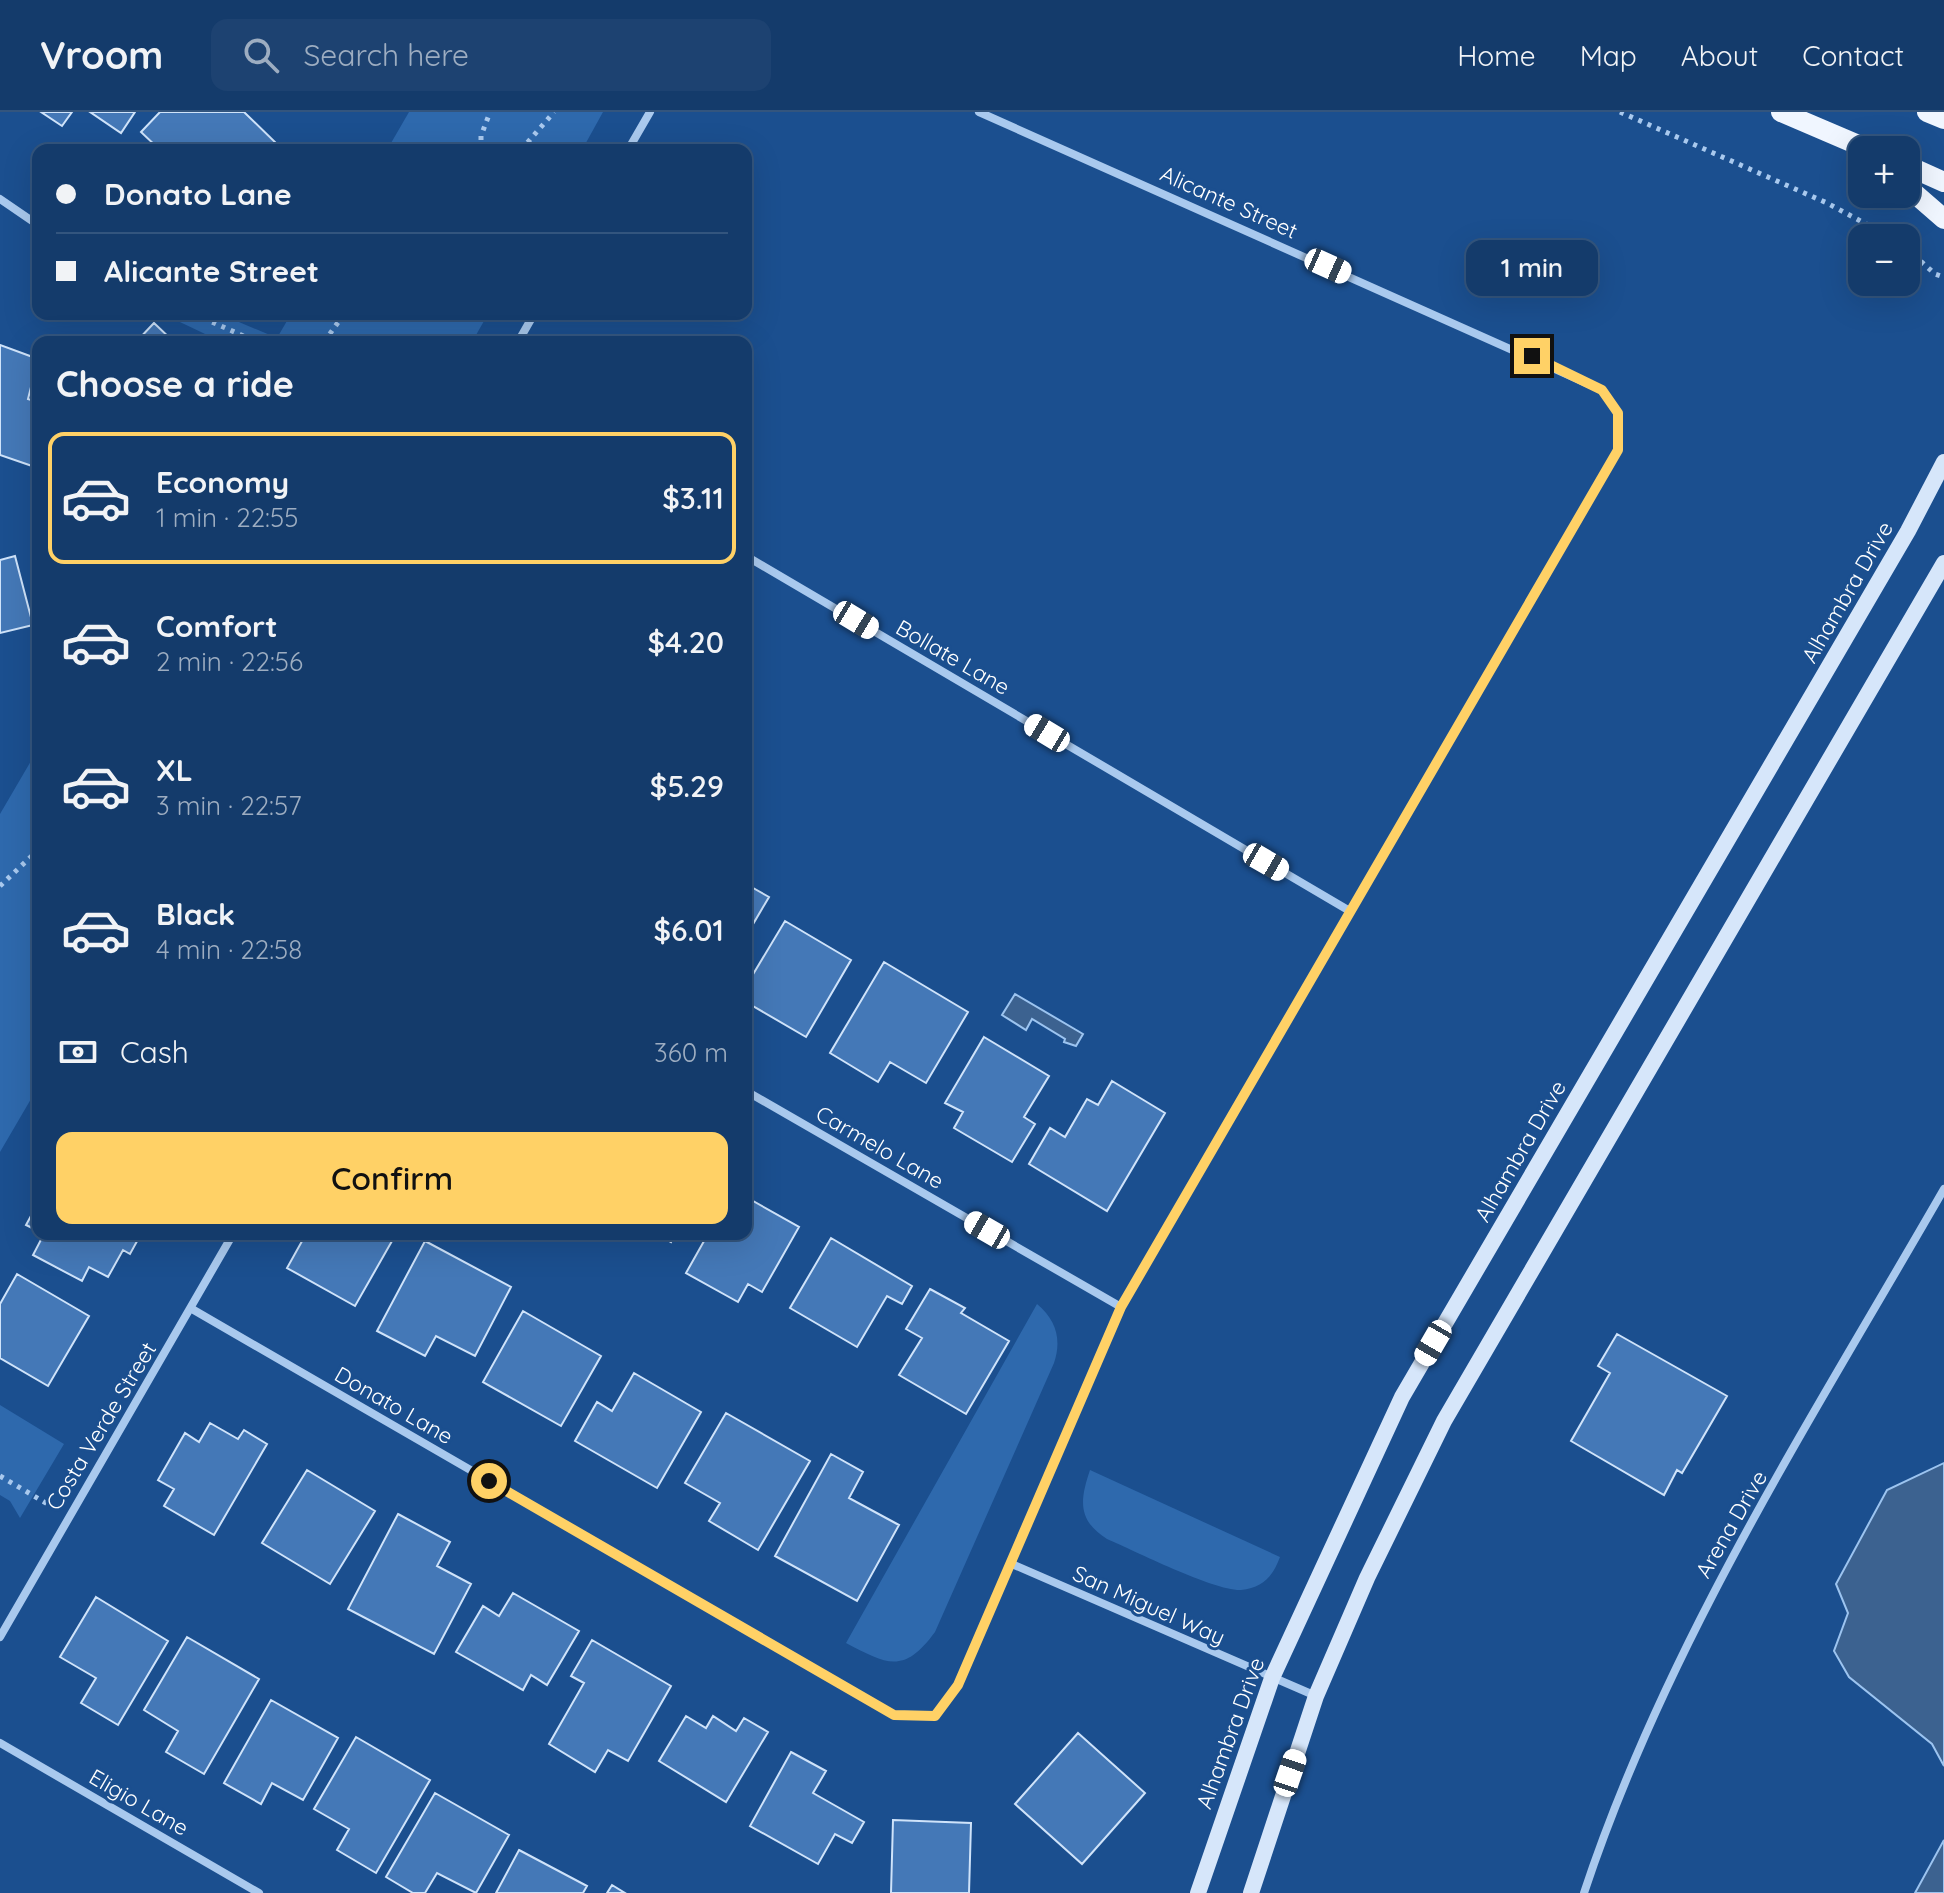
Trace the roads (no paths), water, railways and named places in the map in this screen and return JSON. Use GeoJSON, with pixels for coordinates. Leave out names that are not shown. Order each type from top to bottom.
{"type":"FeatureCollection","features":[{"type":"Feature","properties":{"kind":"main road"},"geometry":{"type":"LineString","coordinates":[[1781,112],[1848,142]]}},
{"type":"Feature","properties":{"kind":"main road"},"geometry":{"type":"LineString","coordinates":[[1927,112],[1944,119]]}},
{"type":"Feature","properties":{"kind":"main road"},"geometry":{"type":"LineString","coordinates":[[1920,171],[1944,182]]}},
{"type":"Feature","properties":{"kind":"main road"},"geometry":{"type":"LineString","coordinates":[[1920,198],[1944,219]]}},
{"type":"Feature","properties":{"kind":"main road","name":"Alhambra Drive"},"geometry":{"type":"LineString","coordinates":[[1198,1893],[1272,1678],[1402,1397],[1908,531],[1944,462]]}},
{"type":"Feature","properties":{"kind":"main road"},"geometry":{"type":"LineString","coordinates":[[1251,1893],[1316,1696],[1367,1578],[1444,1421],[1944,563]]}},
{"type":"Feature","properties":{"kind":"street"},"geometry":{"type":"LineString","coordinates":[[631,144],[650,112]]}},
{"type":"Feature","properties":{"kind":"street","name":"Alicante Street"},"geometry":{"type":"LineString","coordinates":[[979,112],[1561,369],[1602,390],[1618,413],[1618,450],[1598,489],[1348,910],[1121,1307],[1012,1564]]}},
{"type":"Feature","properties":{"kind":"street"},"geometry":{"type":"LineString","coordinates":[[0,199],[32,221]]}},
{"type":"Feature","properties":{"kind":"street","name":"Bollate Lane"},"geometry":{"type":"LineString","coordinates":[[752,560],[1348,910]]}},
{"type":"Feature","properties":{"kind":"street","name":"Carmelo Lane"},"geometry":{"type":"LineString","coordinates":[[752,1094],[1121,1307]]}},
{"type":"Feature","properties":{"kind":"street","name":"Arena Drive"},"geometry":{"type":"LineString","coordinates":[[1584,1893],[1613,1804],[1713,1592],[1944,1189]]}},
{"type":"Feature","properties":{"kind":"street","name":"Costa Verde Street"},"geometry":{"type":"LineString","coordinates":[[0,1637],[230,1240]]}},
{"type":"Feature","properties":{"kind":"street","name":"Donato Lane"},"geometry":{"type":"LineString","coordinates":[[192,1309],[894,1715],[935,1716],[958,1685],[1012,1564]]}},
{"type":"Feature","properties":{"kind":"street","name":"San Miguel Way"},"geometry":{"type":"LineString","coordinates":[[1012,1564],[1316,1696]]}},
{"type":"Feature","properties":{"kind":"street","name":"Eligio Lane"},"geometry":{"type":"LineString","coordinates":[[0,1743],[259,1893]]}}]}
